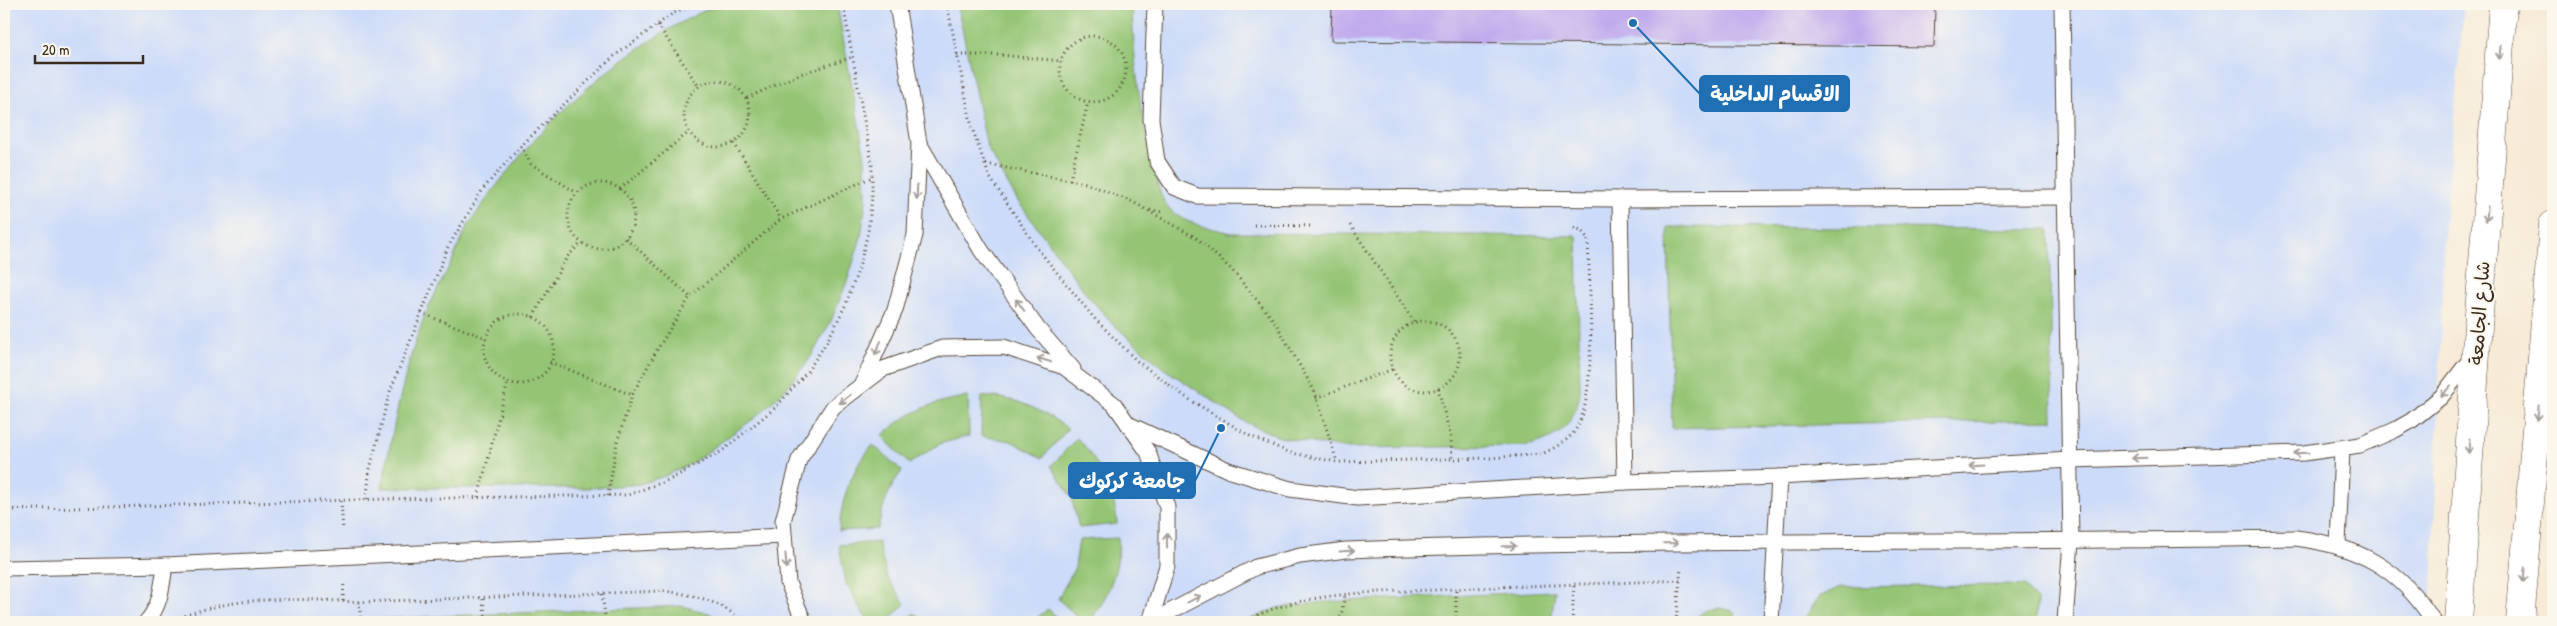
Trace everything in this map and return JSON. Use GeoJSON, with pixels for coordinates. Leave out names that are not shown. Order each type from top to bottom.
{"type":"FeatureCollection","features":[{"type":"Feature","properties":{"kind":"street","name":"شارع الجامعة"},"geometry":{"type":"LineString","coordinates":[[2458,622],[2476,352],[2503,4]]}},
{"type":"Feature","properties":{"kind":"street"},"geometry":{"type":"LineString","coordinates":[[2520,622],[2553,225]]}},
{"type":"Feature","properties":{"kind":"lane"},"geometry":{"type":"LineString","coordinates":[[862,386],[895,310],[915,235],[919,144],[897,4]]}},
{"type":"Feature","properties":{"kind":"lane"},"geometry":{"type":"LineString","coordinates":[[1155,4],[1151,119],[1157,161],[1174,187],[1197,196],[1620,198],[2064,197]]}},
{"type":"Feature","properties":{"kind":"lane"},"geometry":{"type":"LineString","coordinates":[[2062,4],[2071,541],[2066,622]]}},
{"type":"Feature","properties":{"kind":"lane"},"geometry":{"type":"LineString","coordinates":[[919,144],[981,250],[1038,329],[1086,383]]}},
{"type":"Feature","properties":{"kind":"lane"},"geometry":{"type":"LineString","coordinates":[[1620,198],[1625,482]]}},
{"type":"Feature","properties":{"kind":"lane"},"geometry":{"type":"LineString","coordinates":[[804,622],[788,583],[783,521],[799,460],[833,407],[883,369],[942,348],[1004,347],[1064,367],[1086,383],[1114,404],[1148,452],[1166,507],[1167,566],[1150,622]]}},
{"type":"Feature","properties":{"kind":"lane"},"geometry":{"type":"LineString","coordinates":[[1128,424],[1228,470],[1290,489],[1358,498],[1625,482],[1779,477],[2070,460],[2304,453],[2342,449],[2378,438],[2411,421],[2441,397],[2466,368],[2476,352]]}},
{"type":"Feature","properties":{"kind":"lane"},"geometry":{"type":"LineString","coordinates":[[2338,545],[2342,449]]}},
{"type":"Feature","properties":{"kind":"lane"},"geometry":{"type":"LineString","coordinates":[[1771,622],[1779,477]]}},
{"type":"Feature","properties":{"kind":"lane"},"geometry":{"type":"LineString","coordinates":[[4,568],[165,566],[784,536]]}},
{"type":"Feature","properties":{"kind":"lane"},"geometry":{"type":"LineString","coordinates":[[1150,622],[1256,567],[1300,556],[1346,550],[1683,542],[2071,541],[2296,538],[2338,545],[2379,563],[2402,581],[2422,603],[2434,622]]}},
{"type":"Feature","properties":{"kind":"lane"},"geometry":{"type":"LineString","coordinates":[[146,622],[161,597],[165,566]]}},
{"type":"Feature","properties":{"kind":"path"},"geometry":{"type":"LineString","coordinates":[[367,499],[369,473],[389,394],[448,247],[483,189],[521,146],[613,57],[672,14],[695,4]]}},
{"type":"Feature","properties":{"kind":"path"},"geometry":{"type":"LineString","coordinates":[[4,510],[367,499],[628,495],[671,480],[722,451],[776,407],[807,372],[828,340],[846,304],[859,268],[868,232],[872,177],[865,118],[843,4]]}},
{"type":"Feature","properties":{"kind":"path"},"geometry":{"type":"LineString","coordinates":[[948,4],[972,128],[985,164],[990,176],[1037,248],[1094,318],[1137,361],[1187,398],[1250,436],[1291,453],[1336,462],[1452,460],[1542,454],[1560,445],[1576,430],[1587,405],[1590,365],[1588,239],[1581,230],[1566,226]]}},
{"type":"Feature","properties":{"kind":"path"},"geometry":{"type":"LineString","coordinates":[[658,25],[699,87]]}},
{"type":"Feature","properties":{"kind":"path"},"geometry":{"type":"LineString","coordinates":[[1096,36],[1108,40],[1119,48],[1126,69],[1125,81],[1119,90],[1106,100],[1088,102],[1070,93],[1063,83],[1060,72],[1061,61],[1066,50],[1074,42],[1086,37],[1096,36]]}},
{"type":"Feature","properties":{"kind":"path"},"geometry":{"type":"LineString","coordinates":[[957,55],[1000,55],[1061,61]]}},
{"type":"Feature","properties":{"kind":"path"},"geometry":{"type":"LineString","coordinates":[[747,98],[800,74],[853,56]]}},
{"type":"Feature","properties":{"kind":"path"},"geometry":{"type":"LineString","coordinates":[[712,81],[728,82],[747,98],[750,114],[748,127],[743,136],[734,143],[723,147],[712,147],[700,144],[689,132],[686,126],[685,109],[692,92],[699,87],[712,81]]}},
{"type":"Feature","properties":{"kind":"path"},"geometry":{"type":"LineString","coordinates":[[1070,180],[1088,102]]}},
{"type":"Feature","properties":{"kind":"path"},"geometry":{"type":"LineString","coordinates":[[620,189],[689,132]]}},
{"type":"Feature","properties":{"kind":"path"},"geometry":{"type":"LineString","coordinates":[[734,143],[780,219]]}},
{"type":"Feature","properties":{"kind":"path"},"geometry":{"type":"LineString","coordinates":[[521,146],[531,164],[576,193]]}},
{"type":"Feature","properties":{"kind":"path"},"geometry":{"type":"LineString","coordinates":[[985,164],[1085,183],[1150,210],[1198,239],[1232,270],[1276,322],[1316,398],[1336,462]]}},
{"type":"Feature","properties":{"kind":"path"},"geometry":{"type":"LineString","coordinates":[[608,496],[617,442],[632,395],[690,297],[780,219],[872,177]]}},
{"type":"Feature","properties":{"kind":"path"},"geometry":{"type":"LineString","coordinates":[[605,182],[620,189],[632,203],[634,213],[634,225],[626,238],[610,248],[598,250],[581,243],[570,231],[568,219],[568,207],[576,193],[593,183],[605,182]]}},
{"type":"Feature","properties":{"kind":"path"},"geometry":{"type":"LineString","coordinates":[[1150,210],[1169,213]]}},
{"type":"Feature","properties":{"kind":"path"},"geometry":{"type":"LineString","coordinates":[[1247,224],[1322,226]]}},
{"type":"Feature","properties":{"kind":"path"},"geometry":{"type":"LineString","coordinates":[[1340,225],[1359,225]]}},
{"type":"Feature","properties":{"kind":"path"},"geometry":{"type":"LineString","coordinates":[[1350,225],[1415,323]]}},
{"type":"Feature","properties":{"kind":"path"},"geometry":{"type":"LineString","coordinates":[[626,238],[690,297]]}},
{"type":"Feature","properties":{"kind":"path"},"geometry":{"type":"LineString","coordinates":[[533,317],[568,258],[581,243]]}},
{"type":"Feature","properties":{"kind":"path"},"geometry":{"type":"LineString","coordinates":[[421,313],[486,338]]}},
{"type":"Feature","properties":{"kind":"path"},"geometry":{"type":"LineString","coordinates":[[515,314],[533,317],[550,333],[554,345],[550,362],[540,377],[532,382],[520,384],[508,382],[497,376],[486,361],[484,349],[486,338],[492,326],[504,318],[515,314]]}},
{"type":"Feature","properties":{"kind":"path"},"geometry":{"type":"LineString","coordinates":[[1428,321],[1439,324],[1449,331],[1456,341],[1460,353],[1458,366],[1453,377],[1438,388],[1421,391],[1408,387],[1398,379],[1392,368],[1391,347],[1396,336],[1405,328],[1415,323],[1428,321]]}},
{"type":"Feature","properties":{"kind":"path"},"geometry":{"type":"LineString","coordinates":[[550,362],[632,395]]}},
{"type":"Feature","properties":{"kind":"path"},"geometry":{"type":"LineString","coordinates":[[1316,398],[1392,368]]}},
{"type":"Feature","properties":{"kind":"path"},"geometry":{"type":"LineString","coordinates":[[478,497],[508,382]]}},
{"type":"Feature","properties":{"kind":"path"},"geometry":{"type":"LineString","coordinates":[[1438,388],[1451,438],[1452,460]]}},
{"type":"Feature","properties":{"kind":"path"},"geometry":{"type":"LineString","coordinates":[[1676,622],[1683,542]]}},
{"type":"Feature","properties":{"kind":"path"},"geometry":{"type":"LineString","coordinates":[[1244,622],[1286,606],[1375,591],[1574,586],[1680,580]]}},
{"type":"Feature","properties":{"kind":"path"},"geometry":{"type":"LineString","coordinates":[[1572,622],[1574,586]]}},
{"type":"Feature","properties":{"kind":"path"},"geometry":{"type":"LineString","coordinates":[[1456,589],[1456,622]]}},
{"type":"Feature","properties":{"kind":"path"},"geometry":{"type":"LineString","coordinates":[[176,622],[179,618],[200,610],[228,604],[286,599],[359,602],[663,592],[687,594],[710,601],[743,622]]}},
{"type":"Feature","properties":{"kind":"path"},"geometry":{"type":"LineString","coordinates":[[602,594],[606,622]]}},
{"type":"Feature","properties":{"kind":"path"},"geometry":{"type":"LineString","coordinates":[[1340,622],[1345,595]]}},
{"type":"Feature","properties":{"kind":"path"},"geometry":{"type":"LineString","coordinates":[[483,599],[486,622]]}},
{"type":"Feature","properties":{"kind":"path"},"geometry":{"type":"LineString","coordinates":[[359,602],[361,622]]}},
{"type":"Feature","properties":{"kind":"shaded area"},"geometry":{"type":"Polygon","coordinates":[[[4,4],[2464,4],[2444,233],[2431,622],[4,622],[4,4]]]}},
{"type":"Feature","properties":{"kind":"green space"},"geometry":{"type":"Polygon","coordinates":[[[719,4],[837,4],[865,158],[866,200],[861,237],[848,279],[831,321],[809,360],[784,391],[756,417],[692,463],[665,476],[640,484],[591,488],[382,488],[399,401],[417,336],[428,308],[472,220],[522,154],[580,94],[646,44],[682,22],[719,4]]]}},
{"type":"Feature","properties":{"kind":"green space"},"geometry":{"type":"Polygon","coordinates":[[[957,4],[1132,4],[1138,86],[1157,183],[1162,198],[1168,207],[1189,222],[1231,233],[1577,236],[1580,393],[1578,404],[1569,422],[1555,435],[1526,446],[1343,448],[1279,437],[1245,422],[1163,368],[1114,325],[1087,295],[1017,200],[987,147],[957,4]]]}},
{"type":"Feature","properties":{"kind":"green space"},"geometry":{"type":"Polygon","coordinates":[[[1668,227],[2049,229],[2053,420],[1672,428],[1668,227]]]}},
{"type":"Feature","properties":{"kind":"green space"},"geometry":{"type":"Polygon","coordinates":[[[968,397],[969,436],[939,444],[909,464],[882,436],[911,414],[922,409],[944,401],[968,397]]]}},
{"type":"Feature","properties":{"kind":"green space"},"geometry":{"type":"Polygon","coordinates":[[[982,397],[1005,399],[1039,410],[1068,429],[1042,458],[1011,441],[981,436],[982,397]]]}},
{"type":"Feature","properties":{"kind":"green space"},"geometry":{"type":"Polygon","coordinates":[[[1077,438],[1105,478],[1113,500],[1117,524],[1079,528],[1071,496],[1051,466],[1077,438]]]}},
{"type":"Feature","properties":{"kind":"green space"},"geometry":{"type":"Polygon","coordinates":[[[873,445],[902,471],[886,498],[878,529],[839,531],[848,485],[865,454],[873,445]]]}},
{"type":"Feature","properties":{"kind":"green space"},"geometry":{"type":"Polygon","coordinates":[[[1118,538],[1115,572],[1107,593],[1102,604],[1089,622],[1083,622],[1058,599],[1075,567],[1079,540],[1118,538]]]}},
{"type":"Feature","properties":{"kind":"green space"},"geometry":{"type":"Polygon","coordinates":[[[878,542],[887,577],[905,604],[886,622],[868,622],[846,583],[839,545],[878,542]]]}},
{"type":"Feature","properties":{"kind":"green space"},"geometry":{"type":"Polygon","coordinates":[[[2024,586],[2037,600],[2036,622],[1802,622],[1819,597],[1840,587],[2024,586]]]}},
{"type":"Feature","properties":{"kind":"green space"},"geometry":{"type":"Polygon","coordinates":[[[1555,591],[1551,622],[1244,622],[1277,608],[1324,602],[1555,591]]]}},
{"type":"Feature","properties":{"kind":"green space"},"geometry":{"type":"Polygon","coordinates":[[[682,606],[708,613],[727,622],[378,622],[378,619],[682,606]]]}},
{"type":"Feature","properties":{"kind":"green space"},"geometry":{"type":"Polygon","coordinates":[[[1719,608],[1733,611],[1738,622],[1694,622],[1704,612],[1719,608]]]}},
{"type":"Feature","properties":{"kind":"green space"},"geometry":{"type":"Polygon","coordinates":[[[1048,609],[1062,622],[1032,622],[1048,609]]]}},
{"type":"Feature","properties":{"kind":"green space"},"geometry":{"type":"Polygon","coordinates":[[[914,613],[927,622],[905,622],[914,613]]]}},
{"type":"Feature","properties":{"kind":"building"},"geometry":{"type":"Polygon","coordinates":[[[1332,4],[1935,4],[1934,47],[1331,41],[1332,4]]]}},
{"type":"Feature","properties":{"kind":"place","name":"الاقسام الداخلية"},"geometry":{"type":"Point","coordinates":[1633,23]}},
{"type":"Feature","properties":{"kind":"place","name":"جامعة كركوك"},"geometry":{"type":"Point","coordinates":[1221,428]}}]}
